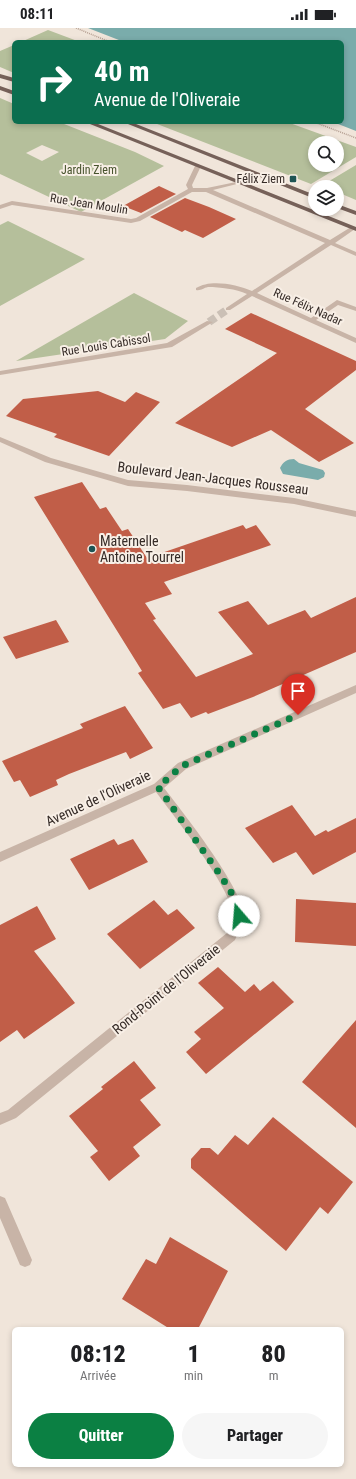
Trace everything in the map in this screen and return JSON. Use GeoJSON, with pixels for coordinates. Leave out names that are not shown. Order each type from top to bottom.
{"type":"FeatureCollection","features":[{"type":"Feature","properties":{"kind":"main road"},"geometry":{"type":"LineString","coordinates":[[0,76],[12,79]]}},
{"type":"Feature","properties":{"kind":"main road"},"geometry":{"type":"LineString","coordinates":[[0,88],[12,92]]}},
{"type":"Feature","properties":{"kind":"main road"},"geometry":{"type":"LineString","coordinates":[[93,124],[355,229]]}},
{"type":"Feature","properties":{"kind":"main road"},"geometry":{"type":"LineString","coordinates":[[131,124],[308,194]]}},
{"type":"Feature","properties":{"kind":"main road"},"geometry":{"type":"LineString","coordinates":[[344,209],[356,213]]}},
{"type":"Feature","properties":{"kind":"street"},"geometry":{"type":"LineString","coordinates":[[198,166],[189,185],[191,190],[207,190],[239,182]]}},
{"type":"Feature","properties":{"kind":"street","name":"Rue Jean Moulin"},"geometry":{"type":"LineString","coordinates":[[0,206],[12,203],[132,221],[138,220],[191,190]]}},
{"type":"Feature","properties":{"kind":"street"},"geometry":{"type":"LineString","coordinates":[[207,190],[356,254]]}},
{"type":"Feature","properties":{"kind":"street"},"geometry":{"type":"LineString","coordinates":[[228,310],[330,243],[355,229]]}},
{"type":"Feature","properties":{"kind":"street","name":"Rue Félix Nadar"},"geometry":{"type":"LineString","coordinates":[[198,289],[205,285],[240,288],[356,341]]}},
{"type":"Feature","properties":{"kind":"street"},"geometry":{"type":"LineString","coordinates":[[311,321],[337,302],[356,310]]}},
{"type":"Feature","properties":{"kind":"street","name":"Rue Louis Cabissol"},"geometry":{"type":"LineString","coordinates":[[0,373],[170,345],[209,322]]}},
{"type":"Feature","properties":{"kind":"street","name":"Boulevard Jean-Jacques Rousseau"},"geometry":{"type":"LineString","coordinates":[[0,439],[48,460],[128,483],[294,500],[356,514]]}},
{"type":"Feature","properties":{"kind":"street","name":"Avenue de l'Oliveraie"},"geometry":{"type":"LineString","coordinates":[[0,857],[158,787],[182,766],[356,689]]}},
{"type":"Feature","properties":{"kind":"street","name":"Rond-Point de l'Oliveraie"},"geometry":{"type":"LineString","coordinates":[[0,1119],[12,1114],[231,936],[239,916],[234,897],[158,787]]}},
{"type":"Feature","properties":{"kind":"street"},"geometry":{"type":"LineString","coordinates":[[0,1203],[25,1260]]}},
{"type":"Feature","properties":{"kind":"path"},"geometry":{"type":"LineString","coordinates":[[76,28],[105,40]]}},
{"type":"Feature","properties":{"kind":"path"},"geometry":{"type":"LineString","coordinates":[[319,124],[356,138]]}},
{"type":"Feature","properties":{"kind":"green space"},"geometry":{"type":"Polygon","coordinates":[[[48,30],[75,40],[26,40],[48,30]]]}},
{"type":"Feature","properties":{"kind":"green space"},"geometry":{"type":"Polygon","coordinates":[[[12,46],[12,72],[0,67],[0,51],[12,46]]]}},
{"type":"Feature","properties":{"kind":"green space","name":"Jardin Ziem"},"geometry":{"type":"Polygon","coordinates":[[[0,98],[12,103],[12,124],[64,124],[135,152],[164,166],[81,212],[0,174],[0,98]],[[42,145],[26,153],[42,161],[59,152],[42,145]]]}},
{"type":"Feature","properties":{"kind":"green space"},"geometry":{"type":"Polygon","coordinates":[[[157,124],[293,124],[326,136],[308,136],[308,172],[331,172],[318,180],[308,180],[308,183],[157,124]]]}},
{"type":"Feature","properties":{"kind":"green space"},"geometry":{"type":"Polygon","coordinates":[[[344,143],[356,147],[356,157],[344,164],[344,143]]]}},
{"type":"Feature","properties":{"kind":"green space"},"geometry":{"type":"Polygon","coordinates":[[[356,165],[356,200],[344,195],[344,180],[331,180],[356,165]]]}},
{"type":"Feature","properties":{"kind":"green space"},"geometry":{"type":"Polygon","coordinates":[[[8,221],[85,259],[0,306],[0,225],[8,221]]]}},
{"type":"Feature","properties":{"kind":"green space"},"geometry":{"type":"Polygon","coordinates":[[[134,293],[188,321],[165,339],[16,361],[134,293]]]}},
{"type":"Feature","properties":{"kind":"water"},"geometry":{"type":"Polygon","coordinates":[[[88,28],[356,28],[356,131],[338,124],[344,124],[344,40],[119,40],[88,28]]]}},
{"type":"Feature","properties":{"kind":"water"},"geometry":{"type":"Polygon","coordinates":[[[294,459],[299,463],[323,470],[325,473],[324,477],[318,480],[283,474],[280,468],[282,464],[287,460],[294,459]]]}},
{"type":"Feature","properties":{"kind":"building"},"geometry":{"type":"Polygon","coordinates":[[[159,186],[176,194],[141,213],[123,206],[159,186]]]}},
{"type":"Feature","properties":{"kind":"building"},"geometry":{"type":"Polygon","coordinates":[[[185,198],[236,219],[203,238],[185,230],[182,232],[150,217],[185,198]]]}},
{"type":"Feature","properties":{"kind":"building"},"geometry":{"type":"Polygon","coordinates":[[[251,313],[356,361],[356,370],[305,409],[354,443],[319,462],[271,430],[232,447],[175,423],[277,353],[225,329],[251,313]]]}},
{"type":"Feature","properties":{"kind":"building"},"geometry":{"type":"Polygon","coordinates":[[[98,391],[125,402],[136,392],[160,402],[109,456],[54,437],[57,434],[6,416],[23,399],[98,391]]]}},
{"type":"Feature","properties":{"kind":"building"},"geometry":{"type":"Polygon","coordinates":[[[82,482],[100,509],[106,507],[122,531],[128,529],[147,558],[243,525],[246,529],[256,525],[271,545],[164,582],[172,594],[145,603],[156,619],[153,620],[196,677],[253,654],[218,612],[248,601],[268,625],[305,610],[311,618],[356,597],[356,652],[253,697],[208,714],[206,712],[191,718],[180,703],[163,709],[138,673],[142,671],[34,497],[82,482]]]}},
{"type":"Feature","properties":{"kind":"building"},"geometry":{"type":"Polygon","coordinates":[[[56,620],[69,642],[16,659],[3,637],[56,620]]]}},
{"type":"Feature","properties":{"kind":"building"},"geometry":{"type":"Polygon","coordinates":[[[125,706],[153,748],[130,759],[126,752],[69,774],[56,780],[58,785],[30,797],[20,780],[14,782],[2,761],[83,728],[80,724],[125,706]]]}},
{"type":"Feature","properties":{"kind":"building"},"geometry":{"type":"Polygon","coordinates":[[[292,805],[315,836],[326,830],[328,832],[356,818],[356,852],[313,875],[296,852],[273,863],[245,828],[292,805]]]}},
{"type":"Feature","properties":{"kind":"building"},"geometry":{"type":"Polygon","coordinates":[[[114,839],[118,845],[133,839],[148,862],[89,890],[70,859],[114,839]]]}},
{"type":"Feature","properties":{"kind":"building"},"geometry":{"type":"Polygon","coordinates":[[[296,899],[356,903],[356,946],[295,942],[296,899]]]}},
{"type":"Feature","properties":{"kind":"building"},"geometry":{"type":"Polygon","coordinates":[[[154,900],[168,915],[177,909],[195,928],[140,969],[107,934],[154,900]]]}},
{"type":"Feature","properties":{"kind":"building"},"geometry":{"type":"Polygon","coordinates":[[[37,906],[56,939],[34,951],[75,1003],[24,1039],[17,1030],[0,1042],[0,925],[37,906]]]}},
{"type":"Feature","properties":{"kind":"building"},"geometry":{"type":"Polygon","coordinates":[[[218,967],[245,992],[254,984],[260,991],[273,981],[294,1002],[206,1074],[186,1052],[201,1039],[194,1032],[224,1008],[198,983],[218,967]]]}},
{"type":"Feature","properties":{"kind":"building"},"geometry":{"type":"Polygon","coordinates":[[[356,1020],[356,1128],[302,1082],[356,1020]]]}},
{"type":"Feature","properties":{"kind":"building"},"geometry":{"type":"Polygon","coordinates":[[[134,1061],[156,1088],[140,1100],[161,1125],[133,1147],[140,1156],[109,1181],[90,1157],[98,1151],[69,1116],[103,1089],[101,1087],[134,1061]]]}},
{"type":"Feature","properties":{"kind":"building"},"geometry":{"type":"Polygon","coordinates":[[[273,1117],[353,1182],[328,1214],[320,1207],[286,1251],[191,1168],[191,1159],[201,1148],[210,1148],[218,1155],[235,1135],[248,1145],[273,1117]]]}},
{"type":"Feature","properties":{"kind":"building"},"geometry":{"type":"Polygon","coordinates":[[[170,1237],[228,1271],[199,1327],[167,1327],[122,1299],[146,1259],[156,1264],[170,1237]]]}},
{"type":"Feature","properties":{"kind":"tunnel"},"geometry":{"type":"LineString","coordinates":[[209,322],[228,309]]}},
{"type":"Feature","properties":{"kind":"place","name":"Félix Ziem"},"geometry":{"type":"Point","coordinates":[293,179]}},
{"type":"Feature","properties":{"kind":"place","name":"Maternelle Antoine Tourrel"},"geometry":{"type":"Point","coordinates":[92,549]}},
{"type":"Feature","properties":{"kind":"route"},"geometry":{"type":"LineString","coordinates":[[239,916],[234,897],[221,876],[158,787],[182,766],[298,715]]}}]}
